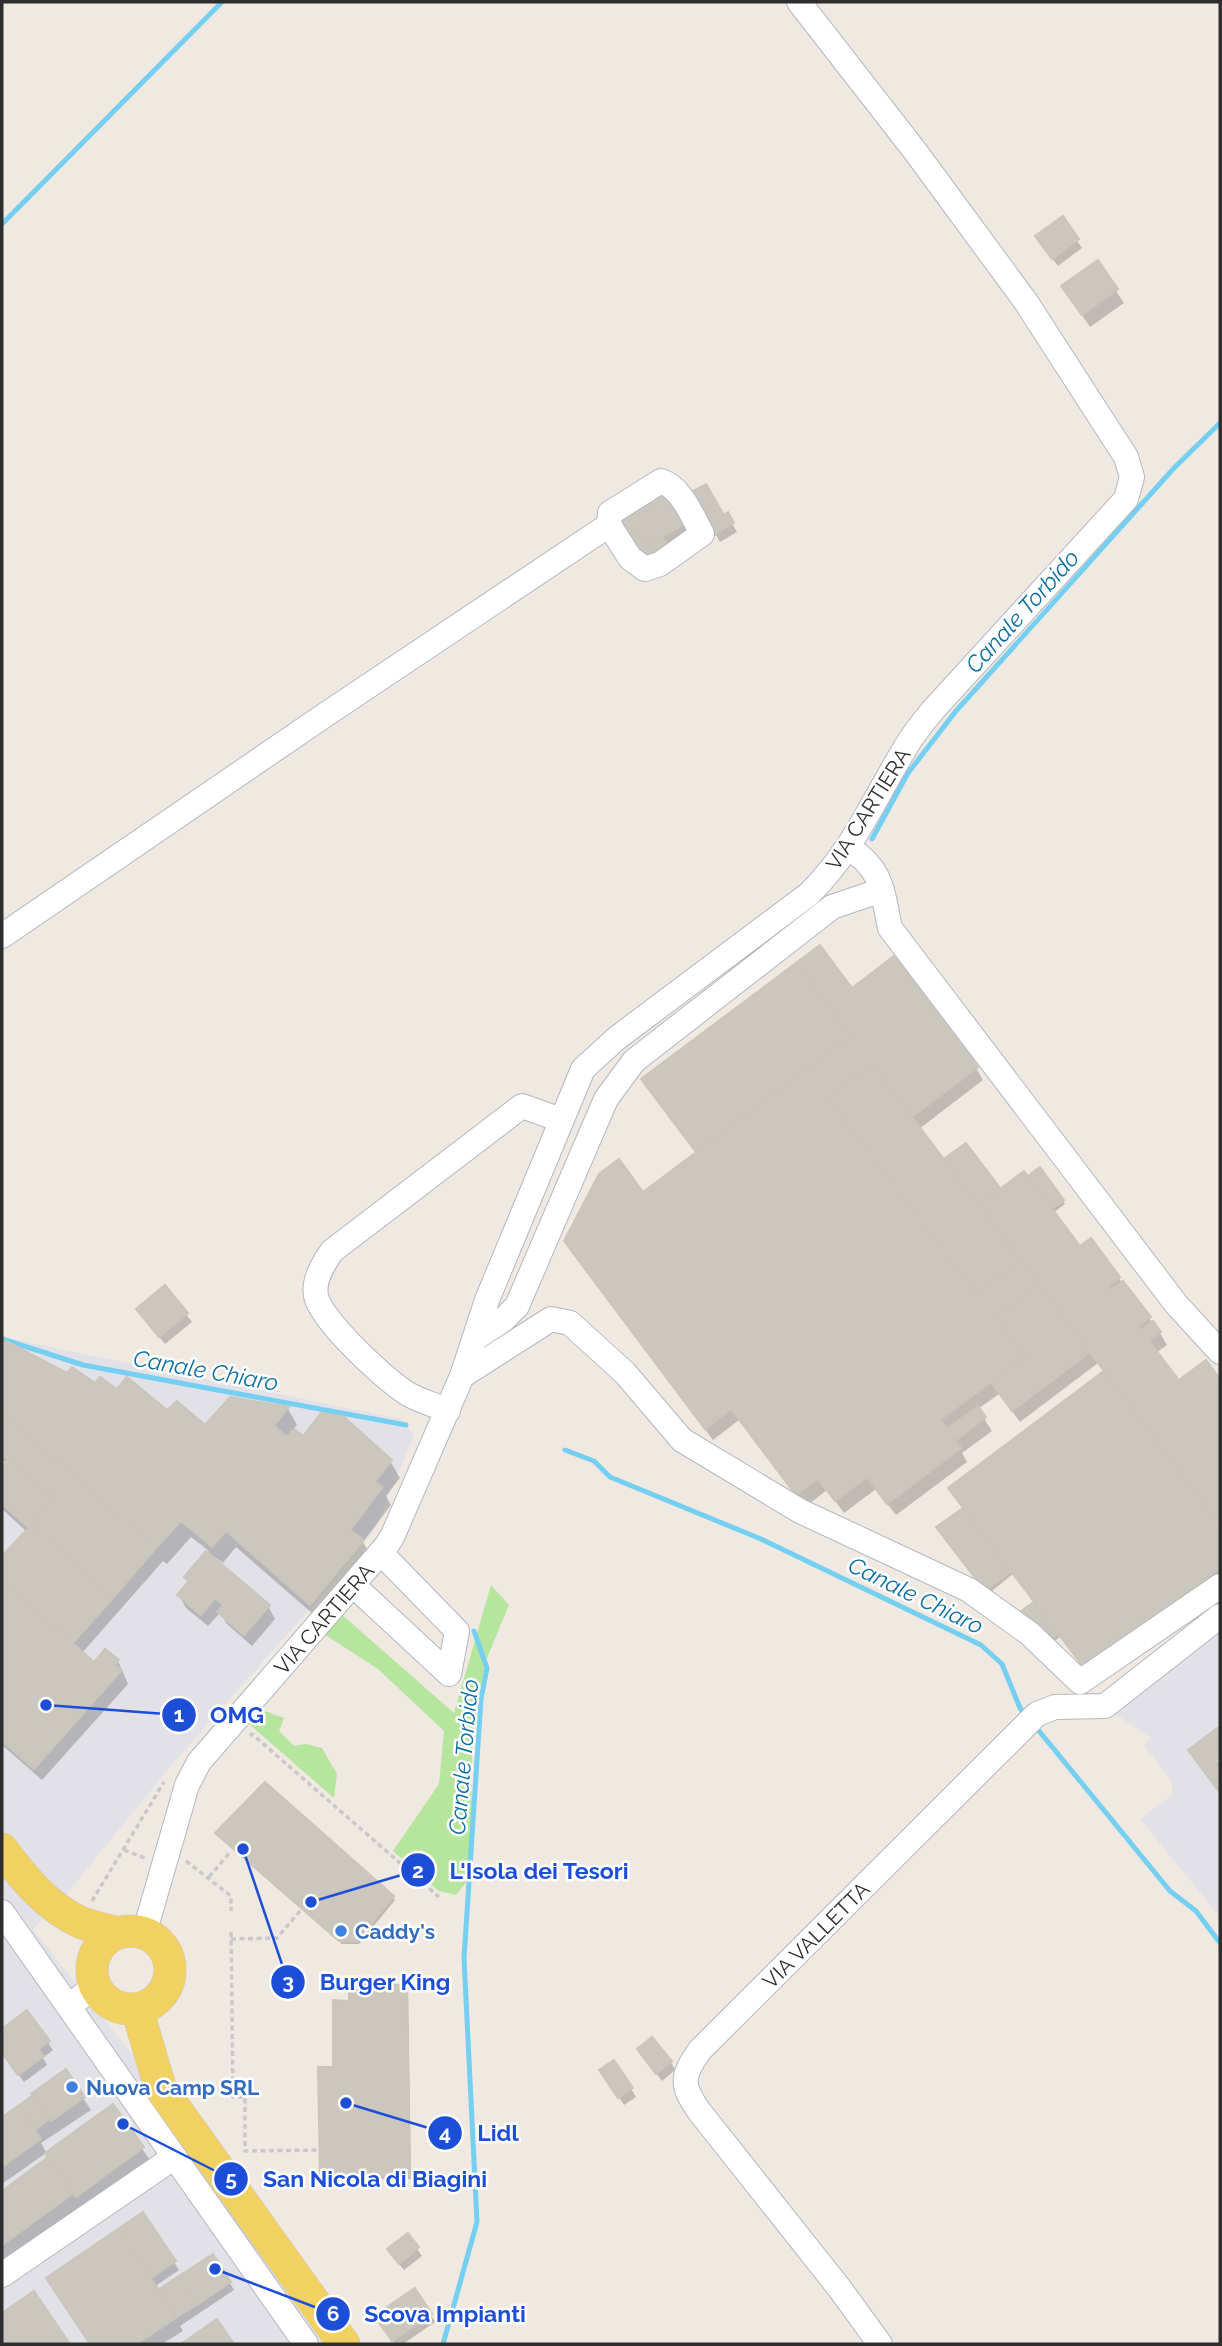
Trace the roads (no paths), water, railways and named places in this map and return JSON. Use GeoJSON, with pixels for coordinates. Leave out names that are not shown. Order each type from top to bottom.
{"type":"FeatureCollection","features":[{"type":"Feature","properties":{"kind":"main road"},"geometry":{"type":"LineString","coordinates":[[2,1849],[24,1881],[81,1922],[155,1940],[169,1961],[170,1974],[167,1986],[159,1997],[149,2005],[124,2009],[102,1996],[94,1973],[29,1900],[24,1881]]}},
{"type":"Feature","properties":{"kind":"main road"},"geometry":{"type":"LineString","coordinates":[[94,1973],[99,1948],[108,1939],[132,1933]]}},
{"type":"Feature","properties":{"kind":"main road"},"geometry":{"type":"LineString","coordinates":[[137,2009],[160,2087],[344,2344]]}},
{"type":"Feature","properties":{"kind":"street","name":"VIA CARTIERA"},"geometry":{"type":"LineString","coordinates":[[132,1933],[187,1785],[199,1762],[353,1585],[389,1562],[393,1535],[448,1411],[487,1300],[583,1069],[593,1058],[809,894],[829,875],[864,824],[908,743],[933,710],[1125,499],[1132,477],[1126,457],[1026,302],[915,151],[799,2]]}},
{"type":"Feature","properties":{"kind":"street"},"geometry":{"type":"LineString","coordinates":[[2,936],[609,525]]}},
{"type":"Feature","properties":{"kind":"street"},"geometry":{"type":"LineString","coordinates":[[848,847],[871,865],[882,890],[890,928],[1176,1304],[1220,1352]]}},
{"type":"Feature","properties":{"kind":"street"},"geometry":{"type":"LineString","coordinates":[[474,1339],[503,1321],[517,1306],[606,1099],[634,1061],[832,906],[882,890]]}},
{"type":"Feature","properties":{"kind":"street"},"geometry":{"type":"LineString","coordinates":[[448,1411],[410,1396],[360,1352],[323,1311],[316,1295],[319,1270],[332,1251],[522,1106],[561,1120]]}},
{"type":"Feature","properties":{"kind":"street"},"geometry":{"type":"LineString","coordinates":[[462,1376],[551,1319],[570,1323],[625,1373],[682,1440],[800,1511],[969,1590],[1030,1634],[1080,1682],[1220,1586]]}},
{"type":"Feature","properties":{"kind":"street"},"geometry":{"type":"LineString","coordinates":[[353,1585],[371,1602],[449,1674],[457,1631],[389,1562],[371,1602]]}},
{"type":"Feature","properties":{"kind":"street","name":"VIA VALLETTA"},"geometry":{"type":"LineString","coordinates":[[880,2344],[840,2289],[699,2111],[688,2095],[684,2083],[686,2073],[699,2050],[1032,1718],[1055,1707],[1105,1706],[1220,1616]]}},
{"type":"Feature","properties":{"kind":"street"},"geometry":{"type":"LineString","coordinates":[[2,1912],[306,2344]]}},
{"type":"Feature","properties":{"kind":"street"},"geometry":{"type":"LineString","coordinates":[[69,2007],[94,1973]]}},
{"type":"Feature","properties":{"kind":"street"},"geometry":{"type":"LineString","coordinates":[[2,2275],[173,2158]]}},
{"type":"Feature","properties":{"kind":"waterway"},"geometry":{"type":"LineString","coordinates":[[2,224],[222,2]]}},
{"type":"Feature","properties":{"kind":"waterway","name":"Canale Torbido"},"geometry":{"type":"LineString","coordinates":[[872,839],[908,773],[956,711],[1174,468],[1220,423]]}},
{"type":"Feature","properties":{"kind":"waterway","name":"Canale Chiaro"},"geometry":{"type":"LineString","coordinates":[[2,1339],[83,1365],[406,1425]]}},
{"type":"Feature","properties":{"kind":"waterway","name":"Canale Chiaro"},"geometry":{"type":"LineString","coordinates":[[565,1450],[594,1461],[610,1477],[761,1539],[981,1645],[1002,1664],[1020,1708],[1026,1715]]}},
{"type":"Feature","properties":{"kind":"waterway","name":"Canale Torbido"},"geometry":{"type":"LineString","coordinates":[[443,2344],[477,2222],[464,1958],[481,1699],[487,1668],[474,1631]]}},
{"type":"Feature","properties":{"kind":"waterway","name":"Canale Chiaro"},"geometry":{"type":"LineString","coordinates":[[1035,1726],[1170,1891],[1196,1911],[1220,1943]]}},
{"type":"Feature","properties":{"kind":"place","name":"OMG"},"geometry":{"type":"Point","coordinates":[46,1705]}},
{"type":"Feature","properties":{"kind":"place","name":"Burger King"},"geometry":{"type":"Point","coordinates":[243,1849]}},
{"type":"Feature","properties":{"kind":"place","name":"L'Isola dei Tesori"},"geometry":{"type":"Point","coordinates":[311,1902]}},
{"type":"Feature","properties":{"kind":"place","name":"Caddy's"},"geometry":{"type":"Point","coordinates":[341,1931]}},
{"type":"Feature","properties":{"kind":"place","name":"Nuova Camp SRL"},"geometry":{"type":"Point","coordinates":[72,2087]}},
{"type":"Feature","properties":{"kind":"place","name":"Lidl"},"geometry":{"type":"Point","coordinates":[346,2103]}},
{"type":"Feature","properties":{"kind":"place","name":"San Nicola di Biagini"},"geometry":{"type":"Point","coordinates":[123,2124]}},
{"type":"Feature","properties":{"kind":"place","name":"Scova Impianti"},"geometry":{"type":"Point","coordinates":[215,2269]}}]}
